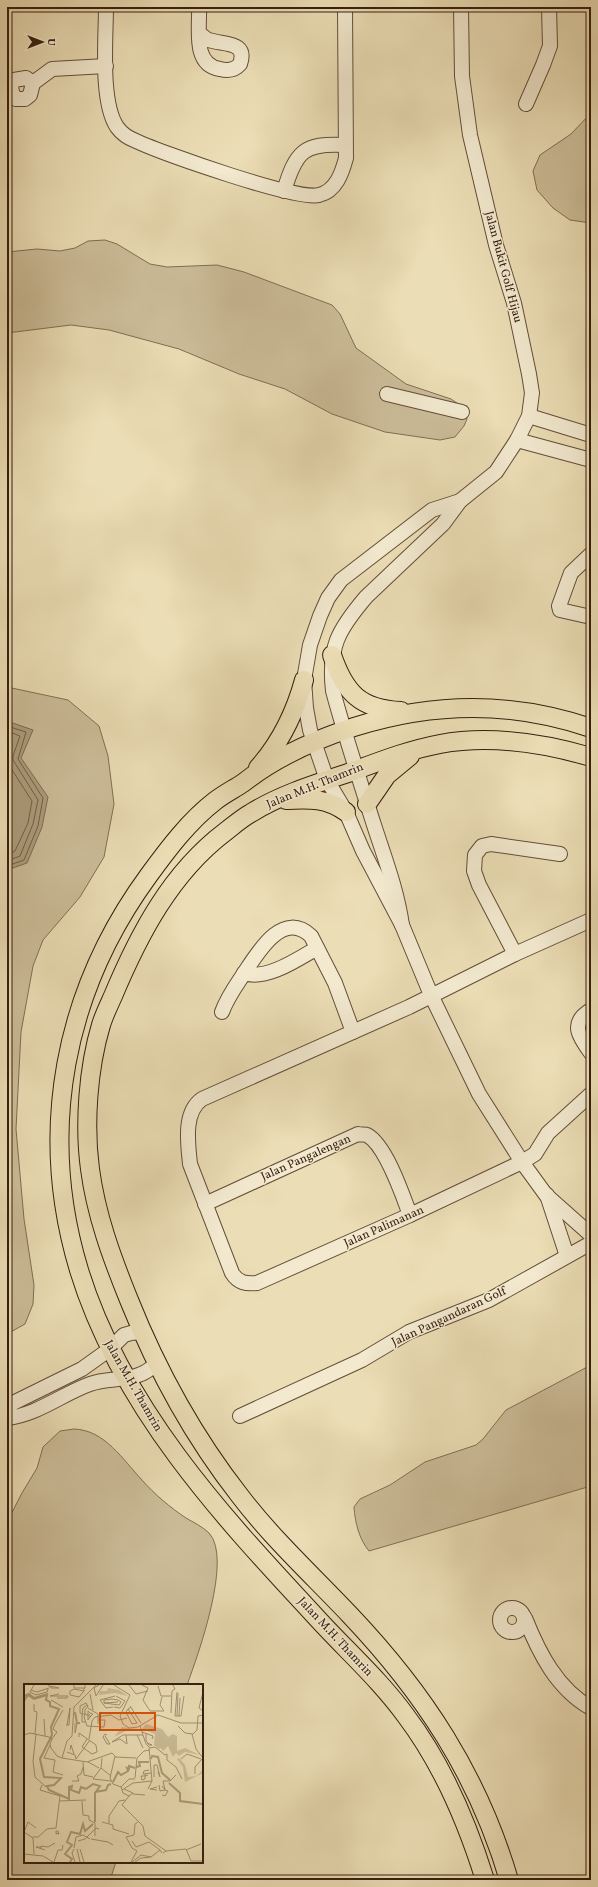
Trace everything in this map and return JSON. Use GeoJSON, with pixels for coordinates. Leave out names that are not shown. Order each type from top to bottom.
{"type":"FeatureCollection","features":[{"type":"Feature","properties":{"kind":"main road"},"geometry":{"type":"LineString","coordinates":[[334,647],[340,677],[354,695],[373,707],[417,712]]}},
{"type":"Feature","properties":{"kind":"main road"},"geometry":{"type":"LineString","coordinates":[[252,774],[285,731],[295,709],[304,680]]}},
{"type":"Feature","properties":{"kind":"main road","name":"Jalan M.H. Thamrin"},"geometry":{"type":"LineString","coordinates":[[485,1880],[473,1843],[454,1795],[429,1750],[406,1714],[261,1558],[205,1494],[161,1435],[110,1349],[79,1272],[62,1197],[60,1115],[66,1060],[74,1027],[91,977],[107,942],[132,898],[188,826],[215,800],[242,784],[252,774],[314,741],[370,722],[417,712],[469,708],[509,710],[569,721],[591,728]]}},
{"type":"Feature","properties":{"kind":"main road","name":"Jalan M.H. Thamrin"},"geometry":{"type":"LineString","coordinates":[[509,1880],[499,1844],[478,1797],[455,1751],[428,1708],[352,1617],[242,1499],[208,1452],[157,1364],[142,1332],[113,1260],[99,1214],[90,1166],[88,1117],[91,1072],[101,1025],[128,959],[153,914],[179,876],[207,845],[249,814],[274,800],[327,780],[418,749],[440,744],[470,740],[496,741],[550,747],[591,757]]}},
{"type":"Feature","properties":{"kind":"main road"},"geometry":{"type":"LineString","coordinates":[[367,804],[387,774],[418,749]]}},
{"type":"Feature","properties":{"kind":"main road"},"geometry":{"type":"LineString","coordinates":[[274,800],[295,799],[325,801],[334,804],[346,812]]}},
{"type":"Feature","properties":{"kind":"street"},"geometry":{"type":"LineString","coordinates":[[106,7],[107,94],[114,122],[122,133],[136,141],[175,157],[284,191],[312,196],[319,195],[330,189],[339,180],[346,158],[344,145],[345,7]]}},
{"type":"Feature","properties":{"kind":"street"},"geometry":{"type":"LineString","coordinates":[[199,7],[199,33]]}},
{"type":"Feature","properties":{"kind":"street","name":"Jalan Bukit Golf Hijau"},"geometry":{"type":"LineString","coordinates":[[460,501],[496,472],[517,440],[529,416],[532,393],[514,303],[496,245],[470,135],[462,76],[461,7]]}},
{"type":"Feature","properties":{"kind":"street"},"geometry":{"type":"LineString","coordinates":[[526,104],[550,46],[549,7]]}},
{"type":"Feature","properties":{"kind":"street"},"geometry":{"type":"LineString","coordinates":[[32,83],[52,69],[106,66]]}},
{"type":"Feature","properties":{"kind":"street"},"geometry":{"type":"LineString","coordinates":[[284,191],[292,168],[305,150],[311,146],[344,145]]}},
{"type":"Feature","properties":{"kind":"street"},"geometry":{"type":"LineString","coordinates":[[387,394],[462,412]]}},
{"type":"Feature","properties":{"kind":"street"},"geometry":{"type":"LineString","coordinates":[[529,416],[591,435]]}},
{"type":"Feature","properties":{"kind":"street"},"geometry":{"type":"LineString","coordinates":[[517,440],[591,460]]}},
{"type":"Feature","properties":{"kind":"street"},"geometry":{"type":"LineString","coordinates":[[460,501],[432,510],[341,580],[328,598],[315,627],[310,645],[304,680],[306,708],[314,741],[327,780],[346,812],[363,851],[402,925],[431,995],[478,1094],[522,1162],[546,1195],[591,1235]]}},
{"type":"Feature","properties":{"kind":"street"},"geometry":{"type":"LineString","coordinates":[[402,925],[397,894],[367,804],[346,730],[333,691],[331,672],[334,647],[355,610],[366,597],[443,524],[460,501]]}},
{"type":"Feature","properties":{"kind":"street"},"geometry":{"type":"LineString","coordinates":[[591,554],[571,573],[559,606],[560,610],[591,617]]}},
{"type":"Feature","properties":{"kind":"street"},"geometry":{"type":"LineString","coordinates":[[315,627],[334,647]]}},
{"type":"Feature","properties":{"kind":"street"},"geometry":{"type":"LineString","coordinates":[[515,954],[479,885],[474,871],[475,856],[482,846],[491,844],[560,854]]}},
{"type":"Feature","properties":{"kind":"street"},"geometry":{"type":"LineString","coordinates":[[205,1204],[190,1164],[188,1147],[189,1117],[196,1104],[220,1090],[408,1007],[515,954],[591,920]]}},
{"type":"Feature","properties":{"kind":"street"},"geometry":{"type":"LineString","coordinates":[[222,1012],[226,1001],[260,951],[278,932],[286,928],[294,927],[305,930],[311,936],[335,983],[353,1032]]}},
{"type":"Feature","properties":{"kind":"street"},"geometry":{"type":"LineString","coordinates":[[244,973],[256,976],[279,969],[317,948]]}},
{"type":"Feature","properties":{"kind":"street"},"geometry":{"type":"LineString","coordinates":[[591,1010],[580,1019],[578,1025],[581,1039],[591,1052]]}},
{"type":"Feature","properties":{"kind":"street","name":"Jalan Palimanan"},"geometry":{"type":"LineString","coordinates":[[205,1204],[229,1267],[235,1278],[243,1283],[257,1283],[410,1215],[522,1162],[535,1154],[548,1133],[591,1094]]}},
{"type":"Feature","properties":{"kind":"street","name":"Jalan Pangalengan"},"geometry":{"type":"LineString","coordinates":[[205,1204],[346,1138],[366,1135],[375,1142],[390,1166],[410,1215]]}},
{"type":"Feature","properties":{"kind":"street"},"geometry":{"type":"LineString","coordinates":[[546,1195],[566,1256]]}},
{"type":"Feature","properties":{"kind":"street","name":"Jalan Pangandaran Golf"},"geometry":{"type":"LineString","coordinates":[[240,1416],[362,1360],[409,1332],[490,1300],[591,1243]]}},
{"type":"Feature","properties":{"kind":"street"},"geometry":{"type":"LineString","coordinates":[[7,1409],[13,1403],[82,1369],[110,1349],[124,1335],[142,1332]]}},
{"type":"Feature","properties":{"kind":"street"},"geometry":{"type":"LineString","coordinates":[[7,1418],[21,1417],[90,1384],[107,1379],[142,1374],[157,1364]]}},
{"type":"Feature","properties":{"kind":"street"},"geometry":{"type":"LineString","coordinates":[[525,1618],[537,1646],[557,1678],[567,1690],[591,1708]]}},
{"type":"Feature","properties":{"kind":"shaded area"},"geometry":{"type":"Polygon","coordinates":[[[591,113],[591,223],[570,220],[553,208],[537,190],[533,171],[540,155],[571,134],[591,113]]]}},
{"type":"Feature","properties":{"kind":"shaded area"},"geometry":{"type":"Polygon","coordinates":[[[105,240],[117,244],[150,264],[167,267],[217,265],[244,272],[332,305],[340,314],[356,348],[406,384],[451,399],[464,408],[467,419],[464,426],[455,437],[440,440],[385,432],[332,414],[285,389],[239,374],[179,349],[109,330],[71,325],[7,333],[7,252],[37,249],[60,251],[75,248],[88,241],[105,240]]]}},
{"type":"Feature","properties":{"kind":"shaded area"},"geometry":{"type":"Polygon","coordinates":[[[7,687],[68,700],[99,726],[108,756],[114,804],[104,857],[80,897],[43,940],[33,966],[21,1032],[16,1129],[24,1219],[34,1285],[33,1304],[25,1324],[7,1334],[7,687]]]}},
{"type":"Feature","properties":{"kind":"shaded area"},"geometry":{"type":"Polygon","coordinates":[[[591,1365],[591,1486],[369,1551],[360,1536],[355,1519],[354,1507],[360,1499],[390,1485],[425,1462],[476,1445],[483,1439],[506,1410],[591,1365]]]}},
{"type":"Feature","properties":{"kind":"shaded area"},"geometry":{"type":"Polygon","coordinates":[[[74,1429],[85,1431],[104,1440],[120,1455],[157,1496],[180,1514],[209,1533],[215,1545],[217,1563],[215,1584],[205,1630],[187,1684],[24,1684],[24,1863],[116,1863],[110,1880],[7,1880],[7,1522],[37,1468],[43,1447],[60,1431],[74,1429]]]}},
{"type":"Feature","properties":{"kind":"water"},"geometry":{"type":"Polygon","coordinates":[[[7,721],[33,730],[21,758],[48,797],[42,827],[27,863],[7,870],[7,721]]]}}]}
